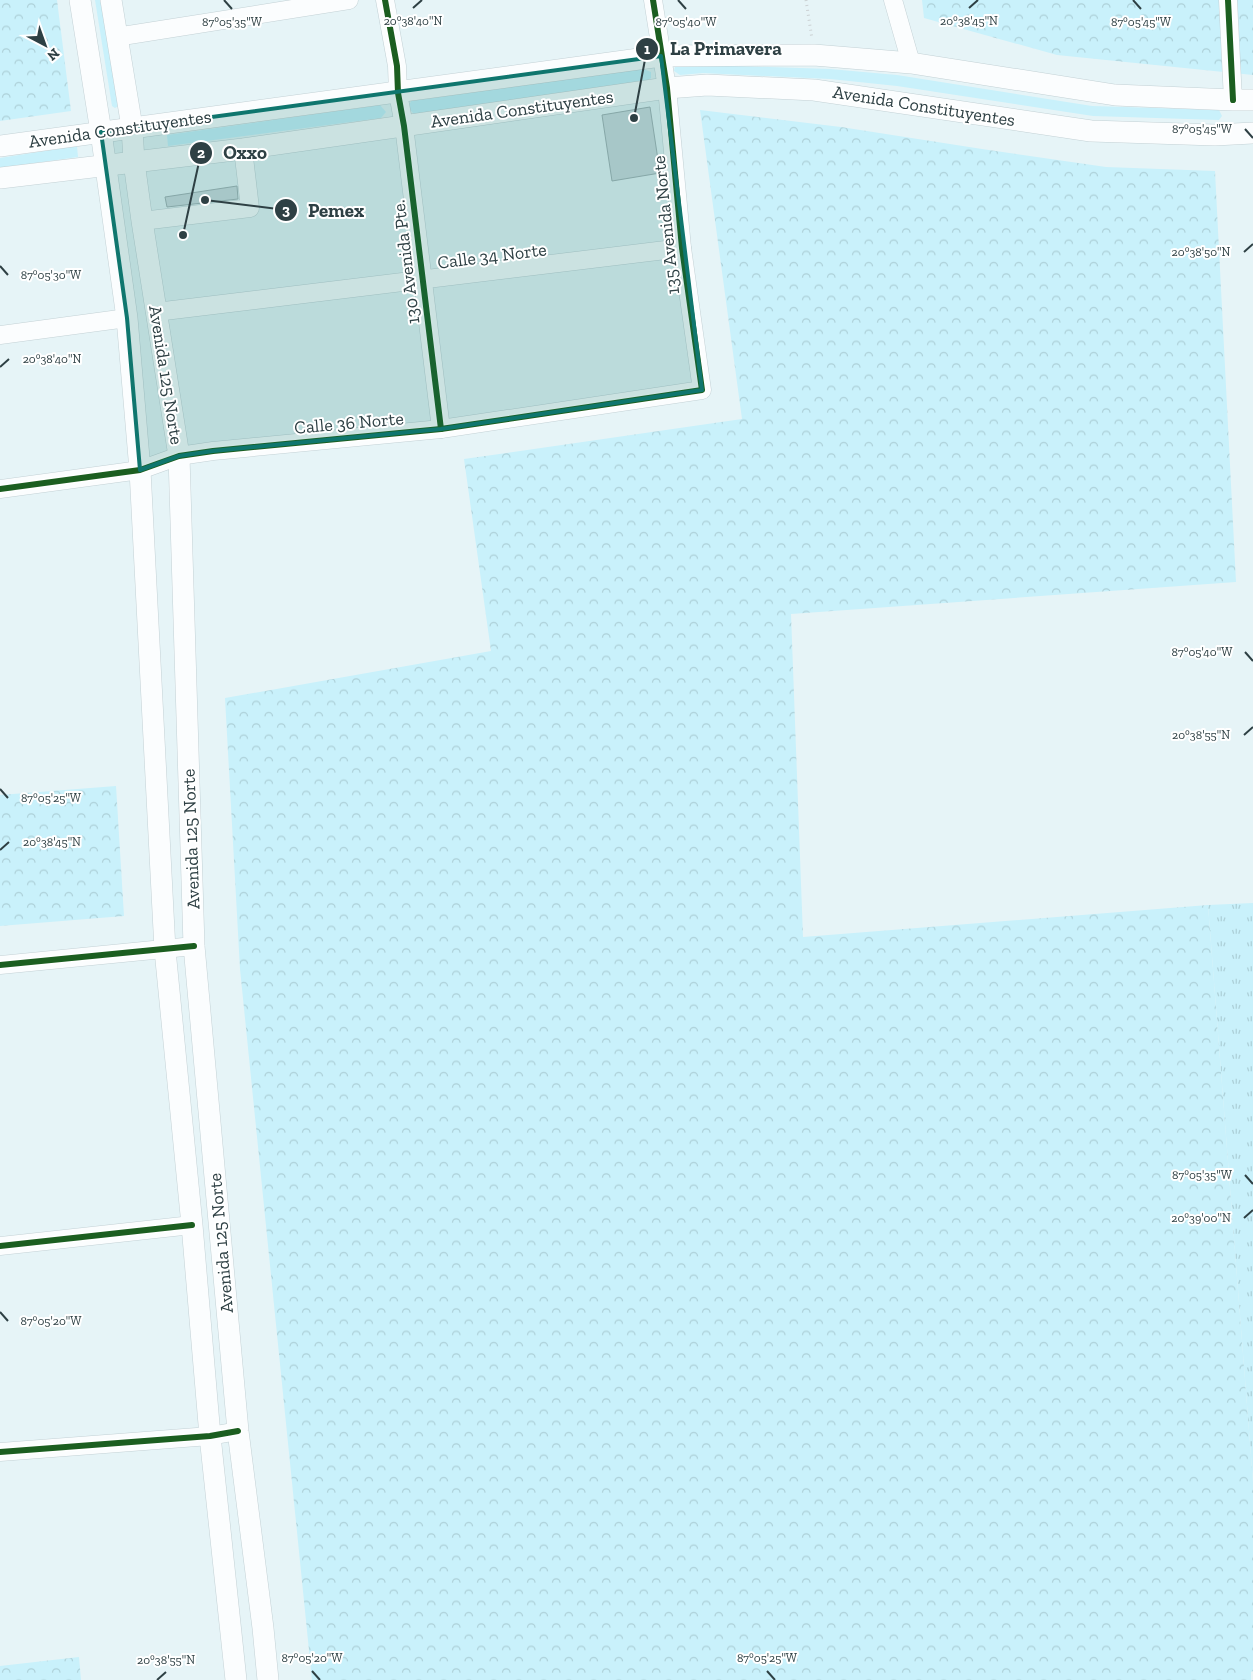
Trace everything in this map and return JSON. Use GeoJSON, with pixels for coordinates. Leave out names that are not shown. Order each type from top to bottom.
{"type":"FeatureCollection","features":[{"type":"Feature","properties":{"kind":"main road","name":"Avenida 125 Norte"},"geometry":{"type":"LineString","coordinates":[[80,0],[127,318],[140,470],[165,950],[192,1225],[210,1436],[236,1680]]}},
{"type":"Feature","properties":{"kind":"main road","name":"Avenida 125 Norte"},"geometry":{"type":"LineString","coordinates":[[111,0],[132,127],[134,162],[142,221],[179,456],[194,946],[238,1431],[268,1680]]}},
{"type":"Feature","properties":{"kind":"main road","name":"Avenida Constituyentes"},"geometry":{"type":"LineString","coordinates":[[0,146],[661,56],[814,55],[911,63],[1115,95],[1243,100]]}},
{"type":"Feature","properties":{"kind":"main road","name":"Avenida Constituyentes"},"geometry":{"type":"LineString","coordinates":[[0,178],[243,149],[667,88],[707,85],[814,90],[1091,131],[1215,136],[1253,133]]}},
{"type":"Feature","properties":{"kind":"street"},"geometry":{"type":"LineString","coordinates":[[116,37],[349,0]]}},
{"type":"Feature","properties":{"kind":"street","name":"130 Avenida Pte."},"geometry":{"type":"LineString","coordinates":[[385,0],[397,66],[398,93],[404,126],[441,429]]}},
{"type":"Feature","properties":{"kind":"street","name":"135 Avenida Norte"},"geometry":{"type":"LineString","coordinates":[[653,0],[667,88],[682,248],[702,390]]}},
{"type":"Feature","properties":{"kind":"street"},"geometry":{"type":"LineString","coordinates":[[894,0],[911,63]]}},
{"type":"Feature","properties":{"kind":"street"},"geometry":{"type":"LineString","coordinates":[[1228,0],[1243,100]]}},
{"type":"Feature","properties":{"kind":"street"},"geometry":{"type":"LineString","coordinates":[[142,221],[250,208],[243,149]]}},
{"type":"Feature","properties":{"kind":"street","name":"Calle 34 Norte"},"geometry":{"type":"LineString","coordinates":[[156,312],[682,248]]}},
{"type":"Feature","properties":{"kind":"street"},"geometry":{"type":"LineString","coordinates":[[0,336],[127,318]]}},
{"type":"Feature","properties":{"kind":"street","name":"Calle 36 Norte"},"geometry":{"type":"LineString","coordinates":[[0,489],[140,470],[179,456],[213,450],[441,429],[702,390]]}},
{"type":"Feature","properties":{"kind":"street"},"geometry":{"type":"LineString","coordinates":[[0,965],[194,946]]}},
{"type":"Feature","properties":{"kind":"street"},"geometry":{"type":"LineString","coordinates":[[0,1246],[192,1225]]}},
{"type":"Feature","properties":{"kind":"street"},"geometry":{"type":"LineString","coordinates":[[0,1452],[210,1436],[238,1431]]}},
{"type":"Feature","properties":{"kind":"path"},"geometry":{"type":"LineString","coordinates":[[806,0],[814,55]]}},
{"type":"Feature","properties":{"kind":"highlighted area"},"geometry":{"type":"Polygon","coordinates":[[[661,56],[702,390],[441,429],[213,451],[179,456],[140,470],[127,318],[101,132],[661,56]]]}},
{"type":"Feature","properties":{"kind":"green space"},"geometry":{"type":"Polygon","coordinates":[[[0,0],[57,0],[71,111],[0,121],[0,0]]]}},
{"type":"Feature","properties":{"kind":"green space"},"geometry":{"type":"Polygon","coordinates":[[[95,0],[101,0],[118,106],[115,108],[112,106],[95,0]]]}},
{"type":"Feature","properties":{"kind":"green space"},"geometry":{"type":"Polygon","coordinates":[[[922,0],[1253,0],[1253,75],[1057,55],[924,18],[922,0]]]}},
{"type":"Feature","properties":{"kind":"green space"},"geometry":{"type":"Polygon","coordinates":[[[704,65],[830,69],[897,75],[1092,106],[1219,110],[1222,116],[1219,120],[1093,116],[897,86],[830,79],[703,73],[680,75],[674,71],[675,67],[704,65]]]}},
{"type":"Feature","properties":{"kind":"green space"},"geometry":{"type":"Polygon","coordinates":[[[643,69],[651,72],[651,78],[645,82],[414,114],[408,108],[411,101],[643,69]]]}},
{"type":"Feature","properties":{"kind":"green space"},"geometry":{"type":"Polygon","coordinates":[[[380,105],[386,112],[381,118],[168,146],[167,135],[380,105]]]}},
{"type":"Feature","properties":{"kind":"green space"},"geometry":{"type":"Polygon","coordinates":[[[700,110],[841,127],[1106,167],[1215,171],[1236,582],[791,614],[803,937],[1208,905],[1253,1482],[1253,1671],[1251,1672],[1251,1680],[312,1680],[240,969],[225,698],[491,651],[464,459],[742,419],[700,110]]]}},
{"type":"Feature","properties":{"kind":"green space"},"geometry":{"type":"Polygon","coordinates":[[[77,146],[78,157],[0,168],[0,158],[77,146]]]}},
{"type":"Feature","properties":{"kind":"green space"},"geometry":{"type":"Polygon","coordinates":[[[116,786],[124,916],[0,926],[0,795],[116,786]]]}},
{"type":"Feature","properties":{"kind":"green space"},"geometry":{"type":"Polygon","coordinates":[[[1253,903],[1253,1482],[1208,905],[1253,903]]]}},
{"type":"Feature","properties":{"kind":"green space"},"geometry":{"type":"Polygon","coordinates":[[[79,1657],[81,1680],[0,1680],[0,1666],[79,1657]]]}},
{"type":"Feature","properties":{"kind":"building"},"geometry":{"type":"Polygon","coordinates":[[[650,107],[660,173],[612,181],[602,115],[650,107]]]}},
{"type":"Feature","properties":{"kind":"building"},"geometry":{"type":"Polygon","coordinates":[[[237,186],[238,199],[167,207],[165,197],[237,186]]]}},
{"type":"Feature","properties":{"kind":"cycle path"},"geometry":{"type":"LineString","coordinates":[[385,0],[397,66],[398,93],[404,126],[441,429]]}},
{"type":"Feature","properties":{"kind":"cycle path"},"geometry":{"type":"LineString","coordinates":[[0,489],[140,470],[179,456],[213,451],[441,429],[702,390],[682,248],[667,88],[653,0]]}},
{"type":"Feature","properties":{"kind":"cycle path"},"geometry":{"type":"LineString","coordinates":[[1228,0],[1233,100]]}},
{"type":"Feature","properties":{"kind":"cycle path"},"geometry":{"type":"LineString","coordinates":[[0,965],[194,946]]}},
{"type":"Feature","properties":{"kind":"cycle path"},"geometry":{"type":"LineString","coordinates":[[0,1246],[192,1225]]}},
{"type":"Feature","properties":{"kind":"cycle path"},"geometry":{"type":"LineString","coordinates":[[0,1452],[210,1436],[238,1431]]}},
{"type":"Feature","properties":{"kind":"place","name":"La Primavera"},"geometry":{"type":"Point","coordinates":[634,118]}},
{"type":"Feature","properties":{"kind":"place","name":"Pemex"},"geometry":{"type":"Point","coordinates":[205,200]}},
{"type":"Feature","properties":{"kind":"place","name":"Oxxo"},"geometry":{"type":"Point","coordinates":[183,235]}}]}
